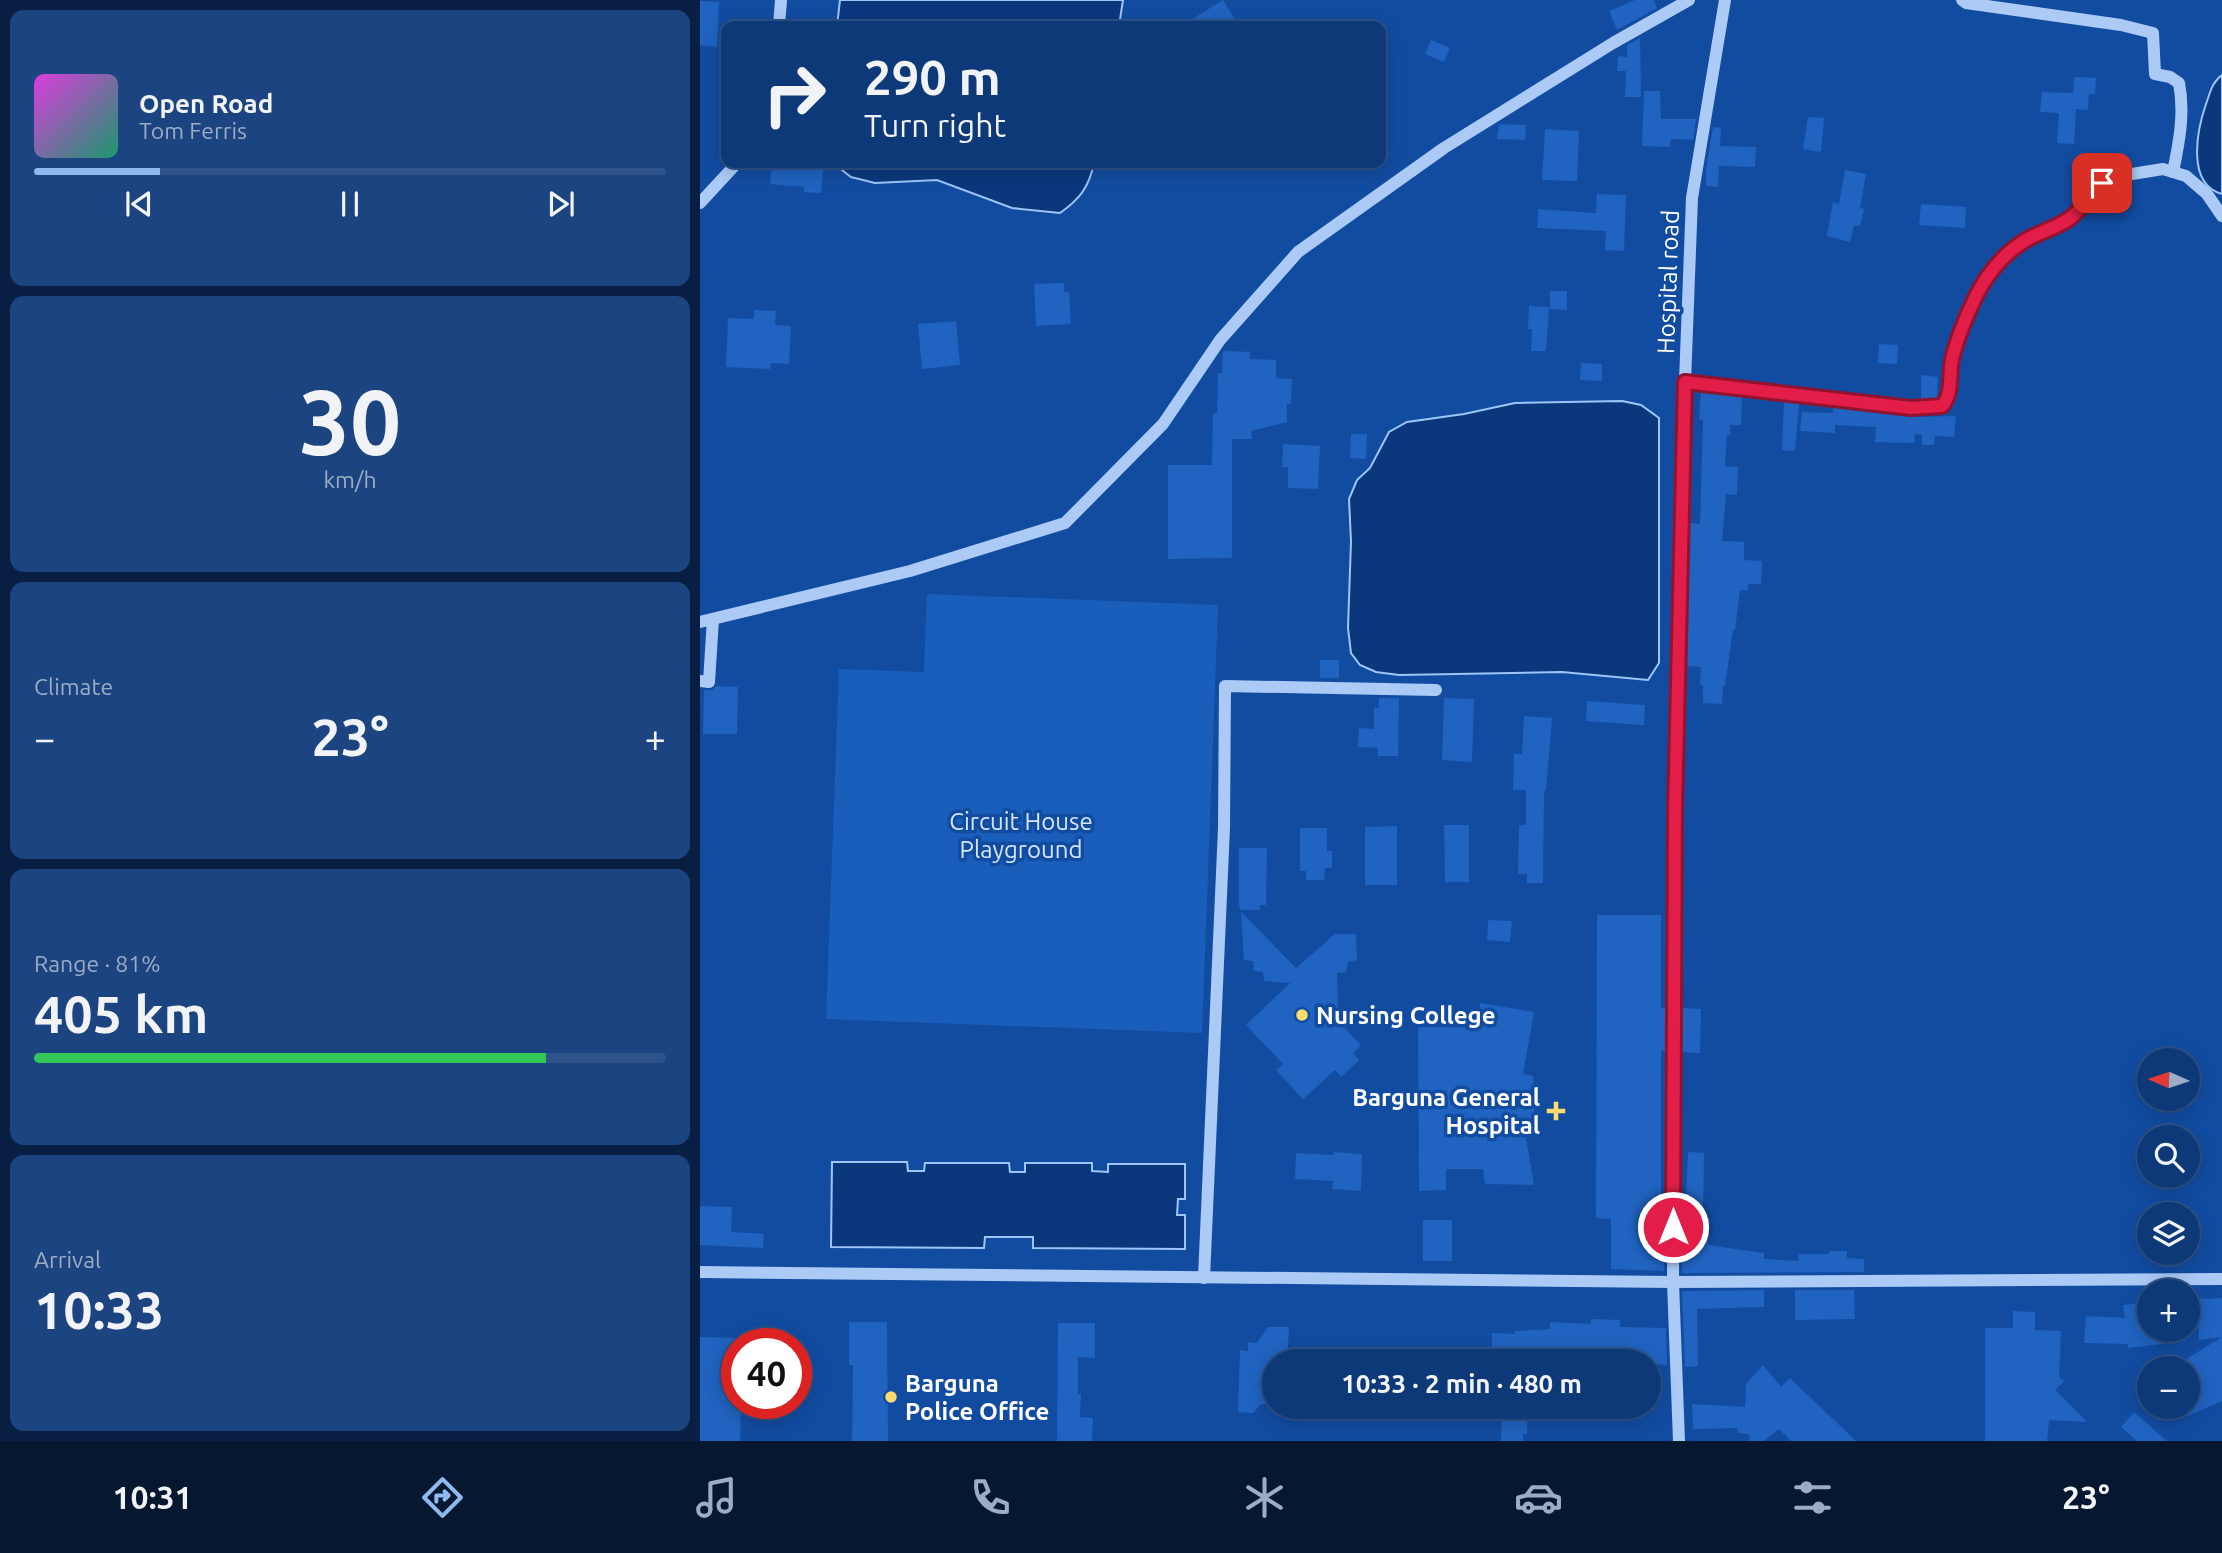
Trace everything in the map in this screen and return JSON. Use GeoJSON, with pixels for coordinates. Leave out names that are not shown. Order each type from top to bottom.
{"type":"FeatureCollection","features":[{"type":"Feature","properties":{"kind":"street"},"geometry":{"type":"LineString","coordinates":[[779,21],[781,0]]}},
{"type":"Feature","properties":{"kind":"street"},"geometry":{"type":"LineString","coordinates":[[700,681],[709,682],[706,620],[910,571],[1065,523],[1163,424],[1220,340],[1298,252],[1444,148],[1613,43],[1689,0]]}},
{"type":"Feature","properties":{"kind":"street","name":"Hospital road"},"geometry":{"type":"LineString","coordinates":[[1679,1441],[1673,1282],[1675,811],[1685,382],[1692,198],[1726,0]]}},
{"type":"Feature","properties":{"kind":"street"},"geometry":{"type":"LineString","coordinates":[[1962,0],[1966,3],[2121,25],[2153,33],[2155,74],[2170,77],[2179,83],[2181,93],[2179,141],[2173,172]]}},
{"type":"Feature","properties":{"kind":"street"},"geometry":{"type":"LineString","coordinates":[[700,203],[732,168]]}},
{"type":"Feature","properties":{"kind":"street"},"geometry":{"type":"LineString","coordinates":[[1685,382],[1911,408],[1942,406],[1947,401],[1952,357],[1974,300],[1993,268],[2028,239],[2041,235],[2070,218],[2084,206],[2093,191],[2102,183],[2163,169],[2186,176],[2207,194],[2222,216]]}},
{"type":"Feature","properties":{"kind":"street"},"geometry":{"type":"LineString","coordinates":[[1203,1278],[1224,828],[1225,686],[1436,690]]}},
{"type":"Feature","properties":{"kind":"street"},"geometry":{"type":"LineString","coordinates":[[700,1272],[1673,1282],[2222,1279]]}},
{"type":"Feature","properties":{"kind":"green space","name":"Circuit House Playground"},"geometry":{"type":"Polygon","coordinates":[[[927,594],[1218,605],[1202,1033],[826,1019],[839,669],[924,672],[927,594]]]}},
{"type":"Feature","properties":{"kind":"shaded area"},"geometry":{"type":"Polygon","coordinates":[[[840,0],[1123,0],[1120,21],[838,21],[840,0]]]}},
{"type":"Feature","properties":{"kind":"shaded area"},"geometry":{"type":"Polygon","coordinates":[[[2222,75],[2222,194],[2211,188],[2203,179],[2197,155],[2206,104],[2214,84],[2222,75]]]}},
{"type":"Feature","properties":{"kind":"shaded area"},"geometry":{"type":"Polygon","coordinates":[[[839,168],[1092,168],[1083,192],[1060,213],[1012,208],[937,180],[875,183],[851,177],[839,168]]]}},
{"type":"Feature","properties":{"kind":"shaded area"},"geometry":{"type":"Polygon","coordinates":[[[1622,401],[1641,405],[1659,418],[1659,663],[1648,680],[1562,672],[1399,675],[1376,672],[1360,665],[1351,653],[1348,628],[1351,541],[1349,499],[1357,480],[1370,468],[1389,432],[1407,422],[1515,403],[1622,401]]]}},
{"type":"Feature","properties":{"kind":"shaded area"},"geometry":{"type":"Polygon","coordinates":[[[832,1162],[907,1162],[908,1171],[924,1171],[925,1163],[1009,1163],[1010,1172],[1025,1172],[1025,1163],[1092,1163],[1092,1171],[1108,1172],[1108,1164],[1185,1164],[1185,1199],[1178,1199],[1177,1215],[1185,1215],[1185,1249],[1033,1248],[1033,1237],[985,1237],[984,1248],[831,1247],[832,1162]]]}},
{"type":"Feature","properties":{"kind":"building"},"geometry":{"type":"Polygon","coordinates":[[[1223,0],[1236,21],[1189,21],[1223,0]]]}},
{"type":"Feature","properties":{"kind":"building"},"geometry":{"type":"Polygon","coordinates":[[[1635,0],[1654,0],[1657,8],[1617,30],[1609,11],[1635,0]]]}},
{"type":"Feature","properties":{"kind":"building"},"geometry":{"type":"Polygon","coordinates":[[[700,1],[719,2],[717,47],[700,45],[700,1]]]}},
{"type":"Feature","properties":{"kind":"building"},"geometry":{"type":"Polygon","coordinates":[[[1640,38],[1641,97],[1625,97],[1626,71],[1617,71],[1618,56],[1627,57],[1627,45],[1640,38]]]}},
{"type":"Feature","properties":{"kind":"building"},"geometry":{"type":"Polygon","coordinates":[[[1431,40],[1450,48],[1444,62],[1425,54],[1431,40]]]}},
{"type":"Feature","properties":{"kind":"building"},"geometry":{"type":"Polygon","coordinates":[[[2074,77],[2096,78],[2095,94],[2089,94],[2088,110],[2076,109],[2074,144],[2057,143],[2059,113],[2040,112],[2042,92],[2073,93],[2074,77]]]}},
{"type":"Feature","properties":{"kind":"building"},"geometry":{"type":"Polygon","coordinates":[[[1644,91],[1660,91],[1661,119],[1696,119],[1693,140],[1671,139],[1670,147],[1642,146],[1644,91]]]}},
{"type":"Feature","properties":{"kind":"building"},"geometry":{"type":"Polygon","coordinates":[[[1808,117],[1824,118],[1821,152],[1803,149],[1808,117]]]}},
{"type":"Feature","properties":{"kind":"building"},"geometry":{"type":"Polygon","coordinates":[[[1499,124],[1526,125],[1525,140],[1497,139],[1499,124]]]}},
{"type":"Feature","properties":{"kind":"building"},"geometry":{"type":"Polygon","coordinates":[[[1713,127],[1721,128],[1720,146],[1756,147],[1755,167],[1719,166],[1718,187],[1706,186],[1713,127]]]}},
{"type":"Feature","properties":{"kind":"building"},"geometry":{"type":"Polygon","coordinates":[[[1545,129],[1579,131],[1577,181],[1542,180],[1545,129]]]}},
{"type":"Feature","properties":{"kind":"building"},"geometry":{"type":"Polygon","coordinates":[[[772,168],[824,168],[821,193],[804,192],[804,187],[770,184],[772,168]]]}},
{"type":"Feature","properties":{"kind":"building"},"geometry":{"type":"Polygon","coordinates":[[[1845,170],[1866,174],[1860,226],[1854,225],[1850,242],[1827,236],[1833,202],[1839,204],[1845,170]]]}},
{"type":"Feature","properties":{"kind":"building"},"geometry":{"type":"Polygon","coordinates":[[[1597,194],[1626,195],[1624,251],[1605,250],[1606,231],[1537,228],[1538,209],[1596,213],[1597,194]]]}},
{"type":"Feature","properties":{"kind":"building"},"geometry":{"type":"Polygon","coordinates":[[[1921,204],[1966,207],[1965,228],[1919,225],[1921,204]]]}},
{"type":"Feature","properties":{"kind":"building"},"geometry":{"type":"Polygon","coordinates":[[[1064,283],[1064,292],[1069,292],[1071,324],[1036,326],[1034,284],[1064,283]]]}},
{"type":"Feature","properties":{"kind":"building"},"geometry":{"type":"Polygon","coordinates":[[[1550,291],[1567,291],[1567,310],[1550,309],[1550,291]]]}},
{"type":"Feature","properties":{"kind":"building"},"geometry":{"type":"Polygon","coordinates":[[[1529,306],[1549,307],[1546,351],[1531,351],[1529,306]]]}},
{"type":"Feature","properties":{"kind":"building"},"geometry":{"type":"Polygon","coordinates":[[[754,310],[776,311],[775,325],[791,326],[789,364],[771,363],[770,369],[726,367],[728,318],[754,319],[754,310]]]}},
{"type":"Feature","properties":{"kind":"building"},"geometry":{"type":"Polygon","coordinates":[[[956,321],[960,365],[922,369],[918,324],[956,321]]]}},
{"type":"Feature","properties":{"kind":"building"},"geometry":{"type":"Polygon","coordinates":[[[1879,344],[1898,345],[1897,364],[1878,363],[1879,344]]]}},
{"type":"Feature","properties":{"kind":"building"},"geometry":{"type":"Polygon","coordinates":[[[1223,351],[1250,352],[1250,359],[1276,360],[1276,378],[1292,379],[1287,422],[1251,431],[1252,439],[1232,439],[1232,558],[1168,559],[1168,465],[1212,465],[1213,413],[1217,413],[1218,373],[1222,373],[1223,351]]]}},
{"type":"Feature","properties":{"kind":"building"},"geometry":{"type":"Polygon","coordinates":[[[1581,363],[1602,364],[1602,381],[1580,380],[1581,363]]]}},
{"type":"Feature","properties":{"kind":"building"},"geometry":{"type":"Polygon","coordinates":[[[1921,375],[1938,377],[1937,398],[1921,399],[1921,375]]]}},
{"type":"Feature","properties":{"kind":"building"},"geometry":{"type":"Polygon","coordinates":[[[1701,393],[1742,397],[1741,425],[1730,425],[1730,435],[1727,435],[1725,466],[1738,467],[1737,495],[1726,494],[1722,541],[1744,542],[1744,560],[1762,561],[1761,584],[1748,584],[1748,590],[1740,590],[1722,704],[1703,703],[1701,667],[1687,666],[1690,523],[1700,524],[1703,420],[1699,419],[1701,393]]]}},
{"type":"Feature","properties":{"kind":"building"},"geometry":{"type":"Polygon","coordinates":[[[1784,402],[1799,404],[1795,451],[1782,450],[1784,402]]]}},
{"type":"Feature","properties":{"kind":"building"},"geometry":{"type":"Polygon","coordinates":[[[1833,408],[1910,417],[1956,416],[1954,437],[1935,436],[1934,445],[1922,445],[1922,435],[1915,434],[1914,443],[1875,442],[1876,427],[1835,425],[1835,433],[1800,431],[1802,412],[1833,413],[1833,408]]]}},
{"type":"Feature","properties":{"kind":"building"},"geometry":{"type":"Polygon","coordinates":[[[1351,434],[1367,434],[1366,459],[1350,458],[1351,434]]]}},
{"type":"Feature","properties":{"kind":"building"},"geometry":{"type":"Polygon","coordinates":[[[1283,444],[1320,446],[1318,489],[1288,488],[1288,467],[1282,467],[1283,444]]]}},
{"type":"Feature","properties":{"kind":"building"},"geometry":{"type":"Polygon","coordinates":[[[1320,660],[1339,660],[1339,678],[1320,678],[1320,660]]]}},
{"type":"Feature","properties":{"kind":"building"},"geometry":{"type":"Polygon","coordinates":[[[716,686],[738,687],[737,734],[703,734],[704,690],[712,690],[716,686]]]}},
{"type":"Feature","properties":{"kind":"building"},"geometry":{"type":"Polygon","coordinates":[[[1379,698],[1399,698],[1398,756],[1378,756],[1378,748],[1358,747],[1359,728],[1374,729],[1374,707],[1379,708],[1379,698]]]}},
{"type":"Feature","properties":{"kind":"building"},"geometry":{"type":"Polygon","coordinates":[[[1444,698],[1474,699],[1472,762],[1442,760],[1444,698]]]}},
{"type":"Feature","properties":{"kind":"building"},"geometry":{"type":"Polygon","coordinates":[[[1587,701],[1645,705],[1644,725],[1586,721],[1587,701]]]}},
{"type":"Feature","properties":{"kind":"building"},"geometry":{"type":"Polygon","coordinates":[[[1524,716],[1552,718],[1544,791],[1543,883],[1527,883],[1527,874],[1518,874],[1519,825],[1526,825],[1526,790],[1513,790],[1514,754],[1522,754],[1524,716]]]}},
{"type":"Feature","properties":{"kind":"building"},"geometry":{"type":"Polygon","coordinates":[[[1444,825],[1469,825],[1469,882],[1445,882],[1444,825]]]}},
{"type":"Feature","properties":{"kind":"building"},"geometry":{"type":"Polygon","coordinates":[[[1397,826],[1397,885],[1365,885],[1365,827],[1397,826]]]}},
{"type":"Feature","properties":{"kind":"building"},"geometry":{"type":"Polygon","coordinates":[[[1300,828],[1327,828],[1327,851],[1332,851],[1332,868],[1325,868],[1324,880],[1306,880],[1306,871],[1300,871],[1300,828]]]}},
{"type":"Feature","properties":{"kind":"building"},"geometry":{"type":"Polygon","coordinates":[[[1239,848],[1267,848],[1266,905],[1260,905],[1260,910],[1241,910],[1239,905],[1239,848]]]}},
{"type":"Feature","properties":{"kind":"building","name":"Nursing College"},"geometry":{"type":"Polygon","coordinates":[[[1241,912],[1296,968],[1335,934],[1356,934],[1357,960],[1348,962],[1346,972],[1337,973],[1338,1009],[1356,1012],[1342,1025],[1361,1045],[1353,1053],[1359,1060],[1341,1077],[1335,1070],[1303,1099],[1276,1070],[1283,1064],[1246,1025],[1290,983],[1264,981],[1263,972],[1254,971],[1253,961],[1244,960],[1241,912]]]}},
{"type":"Feature","properties":{"kind":"building","name":"Barguna General Hospital"},"geometry":{"type":"Polygon","coordinates":[[[1597,915],[1661,915],[1661,1008],[1665,1008],[1665,1051],[1661,1051],[1661,1220],[1665,1220],[1664,1271],[1611,1269],[1611,1219],[1596,1218],[1597,915]]]}},
{"type":"Feature","properties":{"kind":"building"},"geometry":{"type":"Polygon","coordinates":[[[1488,920],[1512,921],[1510,942],[1487,940],[1488,920]]]}},
{"type":"Feature","properties":{"kind":"building"},"geometry":{"type":"Polygon","coordinates":[[[1480,1003],[1534,1012],[1523,1074],[1533,1076],[1535,1125],[1524,1126],[1534,1185],[1485,1184],[1483,1169],[1446,1169],[1446,1190],[1419,1191],[1418,1027],[1478,1027],[1480,1003]]]}},
{"type":"Feature","properties":{"kind":"building"},"geometry":{"type":"Polygon","coordinates":[[[1683,1008],[1701,1009],[1700,1053],[1683,1052],[1683,1008]]]}},
{"type":"Feature","properties":{"kind":"building"},"geometry":{"type":"Polygon","coordinates":[[[1334,1152],[1362,1154],[1361,1191],[1332,1189],[1333,1181],[1295,1179],[1296,1153],[1334,1155],[1334,1152]]]}},
{"type":"Feature","properties":{"kind":"building"},"geometry":{"type":"Polygon","coordinates":[[[1688,1152],[1704,1153],[1703,1218],[1710,1218],[1708,1245],[1764,1253],[1764,1259],[1798,1261],[1799,1254],[1847,1251],[1847,1258],[1864,1259],[1864,1272],[1682,1273],[1682,1220],[1685,1220],[1688,1152]]]}},
{"type":"Feature","properties":{"kind":"building"},"geometry":{"type":"Polygon","coordinates":[[[700,1206],[732,1207],[731,1232],[764,1234],[763,1248],[700,1245],[700,1206]]]}},
{"type":"Feature","properties":{"kind":"building"},"geometry":{"type":"Polygon","coordinates":[[[1423,1220],[1452,1220],[1452,1261],[1423,1261],[1423,1220]]]}},
{"type":"Feature","properties":{"kind":"building"},"geometry":{"type":"Polygon","coordinates":[[[1764,1290],[1764,1307],[1697,1309],[1698,1366],[1685,1367],[1682,1291],[1764,1290]]]}},
{"type":"Feature","properties":{"kind":"building"},"geometry":{"type":"Polygon","coordinates":[[[1795,1290],[1854,1290],[1855,1319],[1795,1320],[1795,1290]]]}},
{"type":"Feature","properties":{"kind":"building"},"geometry":{"type":"Polygon","coordinates":[[[2222,1298],[2222,1337],[2200,1340],[2200,1299],[2222,1298]]]}},
{"type":"Feature","properties":{"kind":"building"},"geometry":{"type":"Polygon","coordinates":[[[2137,1303],[2137,1342],[2177,1342],[2128,1348],[2128,1344],[2084,1343],[2086,1316],[2125,1318],[2123,1305],[2137,1303]]]}},
{"type":"Feature","properties":{"kind":"building"},"geometry":{"type":"Polygon","coordinates":[[[2013,1311],[2035,1312],[2035,1330],[2061,1331],[2059,1377],[2064,1381],[2055,1390],[2087,1422],[2049,1420],[2047,1441],[1985,1441],[1985,1328],[2013,1328],[2013,1311]]]}},
{"type":"Feature","properties":{"kind":"building"},"geometry":{"type":"Polygon","coordinates":[[[1591,1319],[1620,1320],[1620,1327],[1666,1328],[1667,1365],[1661,1365],[1661,1349],[1492,1349],[1492,1333],[1515,1334],[1515,1331],[1550,1329],[1550,1322],[1591,1324],[1591,1319]]]}},
{"type":"Feature","properties":{"kind":"building"},"geometry":{"type":"Polygon","coordinates":[[[849,1322],[887,1322],[888,1441],[852,1441],[853,1365],[849,1365],[849,1322]]]}},
{"type":"Feature","properties":{"kind":"building"},"geometry":{"type":"Polygon","coordinates":[[[1058,1323],[1095,1323],[1095,1358],[1078,1357],[1080,1417],[1093,1418],[1092,1441],[1057,1441],[1058,1323]]]}},
{"type":"Feature","properties":{"kind":"building"},"geometry":{"type":"Polygon","coordinates":[[[1268,1327],[1289,1327],[1288,1349],[1262,1349],[1262,1404],[1253,1413],[1238,1412],[1240,1350],[1248,1351],[1248,1342],[1257,1343],[1268,1327]]]}},
{"type":"Feature","properties":{"kind":"building"},"geometry":{"type":"Polygon","coordinates":[[[700,1337],[721,1338],[721,1419],[741,1419],[740,1441],[700,1441],[700,1337]]]}},
{"type":"Feature","properties":{"kind":"building"},"geometry":{"type":"Polygon","coordinates":[[[2222,1337],[2222,1401],[2200,1411],[2200,1356],[2191,1356],[2222,1337]]]}},
{"type":"Feature","properties":{"kind":"building"},"geometry":{"type":"Polygon","coordinates":[[[1763,1365],[1781,1387],[1790,1378],[1856,1441],[1791,1441],[1779,1429],[1764,1441],[1750,1441],[1749,1434],[1738,1433],[1737,1428],[1693,1429],[1692,1404],[1745,1407],[1746,1384],[1763,1365]]]}},
{"type":"Feature","properties":{"kind":"building"},"geometry":{"type":"Polygon","coordinates":[[[2134,1412],[2137,1419],[2142,1419],[2167,1441],[2137,1441],[2121,1427],[2134,1412]]]}},
{"type":"Feature","properties":{"kind":"building"},"geometry":{"type":"Polygon","coordinates":[[[1502,1419],[1528,1419],[1527,1434],[1523,1434],[1523,1441],[1501,1441],[1502,1419]]]}},
{"type":"Feature","properties":{"kind":"place","name":"Nursing College"},"geometry":{"type":"Point","coordinates":[1302,1015]}},
{"type":"Feature","properties":{"kind":"place","name":"Barguna General Hospital"},"geometry":{"type":"Point","coordinates":[1556,1111]}},
{"type":"Feature","properties":{"kind":"place","name":"Barguna Police Office"},"geometry":{"type":"Point","coordinates":[891,1397]}},
{"type":"Feature","properties":{"kind":"route"},"geometry":{"type":"LineString","coordinates":[[1673,1227],[1675,811],[1685,382],[1911,408],[1942,406],[1947,401],[1952,357],[1974,300],[1993,268],[2028,239],[2041,235],[2070,218],[2084,206],[2093,191],[2102,183]]}}]}
